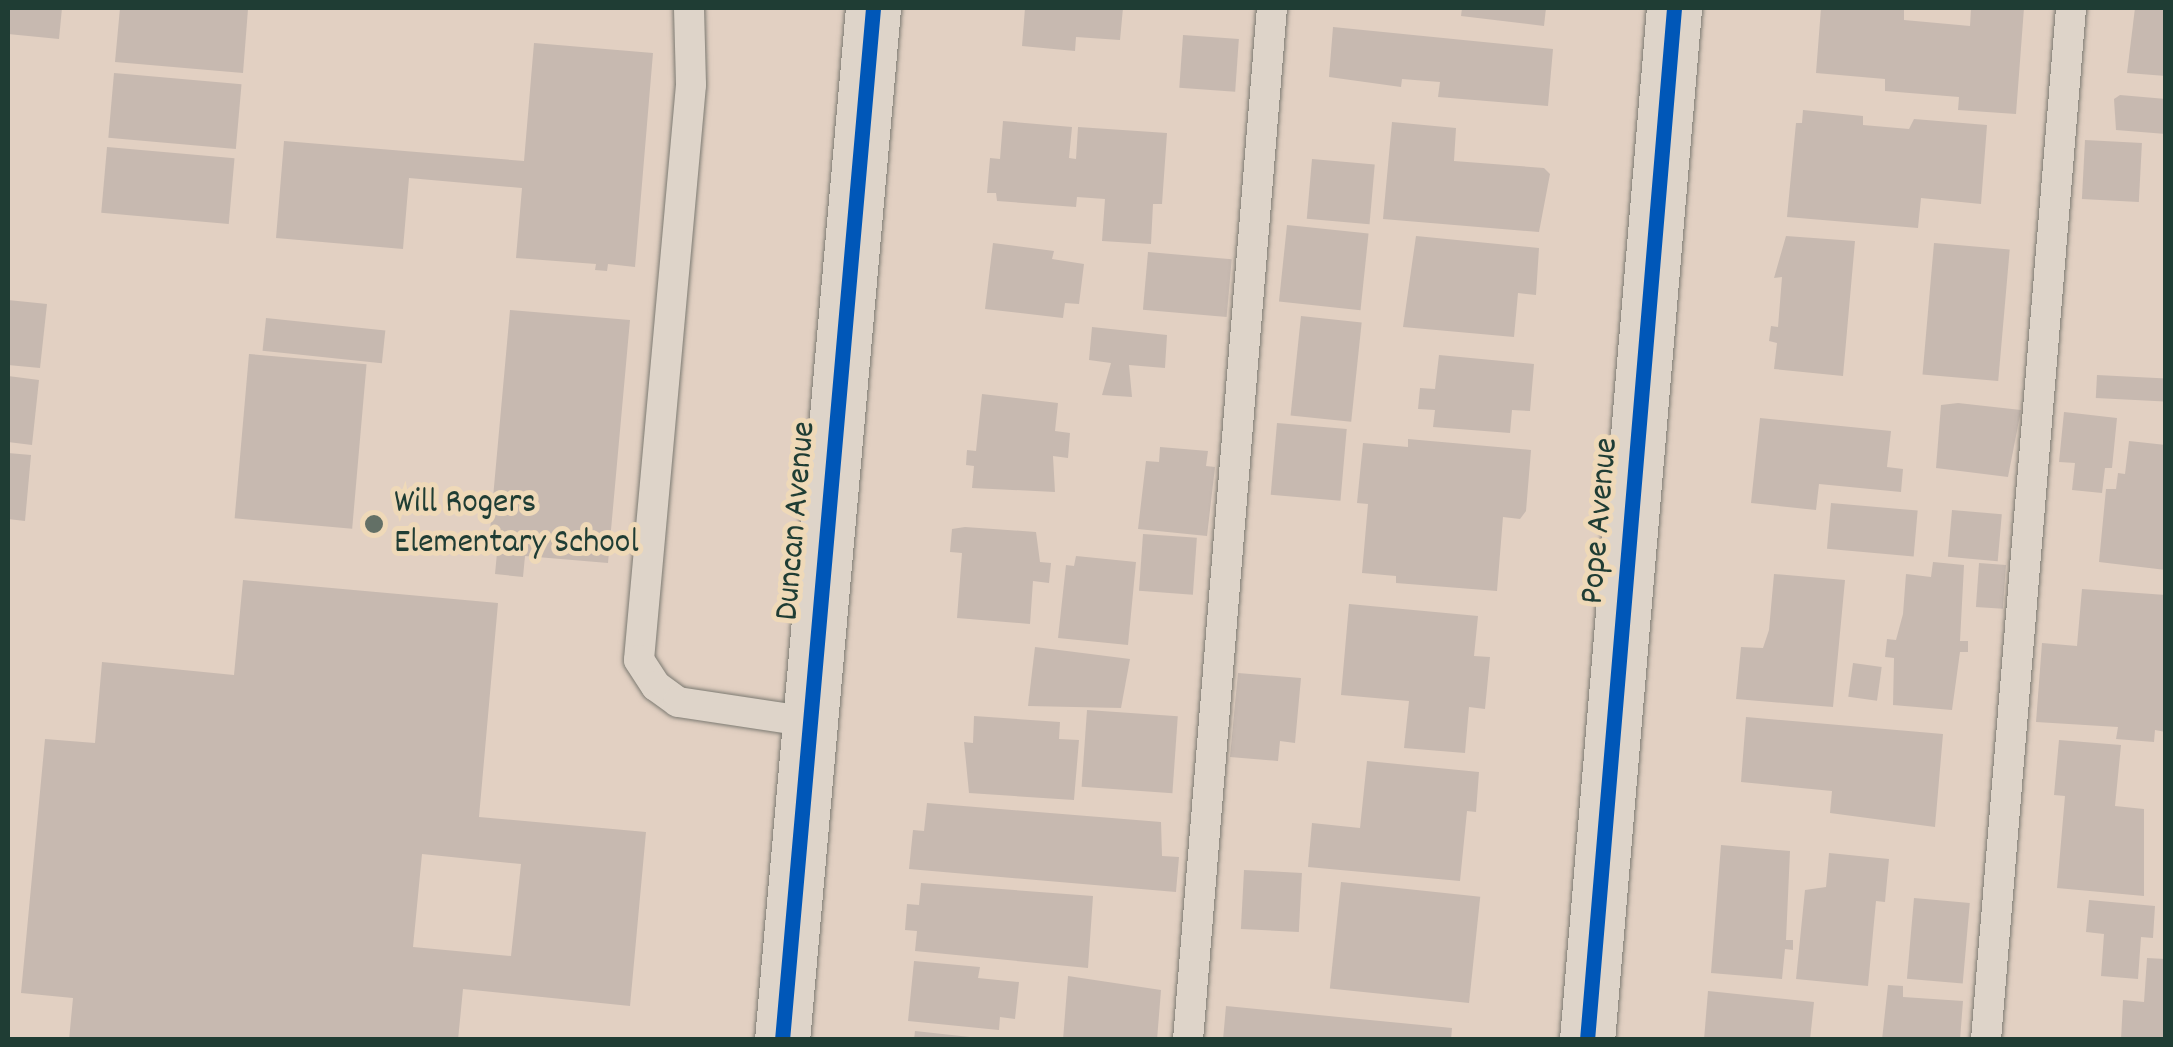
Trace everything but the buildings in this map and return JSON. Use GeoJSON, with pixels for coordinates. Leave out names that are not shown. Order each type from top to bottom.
{"type":"FeatureCollection","features":[{"type":"Feature","properties":{"kind":"street","name":"Duncan Avenue"},"geometry":{"type":"LineString","coordinates":[[782,1040],[873,8]]}},
{"type":"Feature","properties":{"kind":"street","name":"Pope Avenue"},"geometry":{"type":"LineString","coordinates":[[1587,1040],[1674,8]]}},
{"type":"Feature","properties":{"kind":"lane"},"geometry":{"type":"LineString","coordinates":[[689,8],[691,85],[639,660],[656,686],[678,702],[810,722]]}},
{"type":"Feature","properties":{"kind":"lane"},"geometry":{"type":"LineString","coordinates":[[1188,1040],[1272,8]]}},
{"type":"Feature","properties":{"kind":"lane"},"geometry":{"type":"LineString","coordinates":[[1986,1040],[2071,8]]}},
{"type":"Feature","properties":{"kind":"cycle path"},"geometry":{"type":"LineString","coordinates":[[782,1040],[873,8]]}},
{"type":"Feature","properties":{"kind":"cycle path"},"geometry":{"type":"LineString","coordinates":[[1587,1040],[1674,8]]}},
{"type":"Feature","properties":{"kind":"place","name":"Will Rogers Elementary School"},"geometry":{"type":"Point","coordinates":[374,524]}}]}
